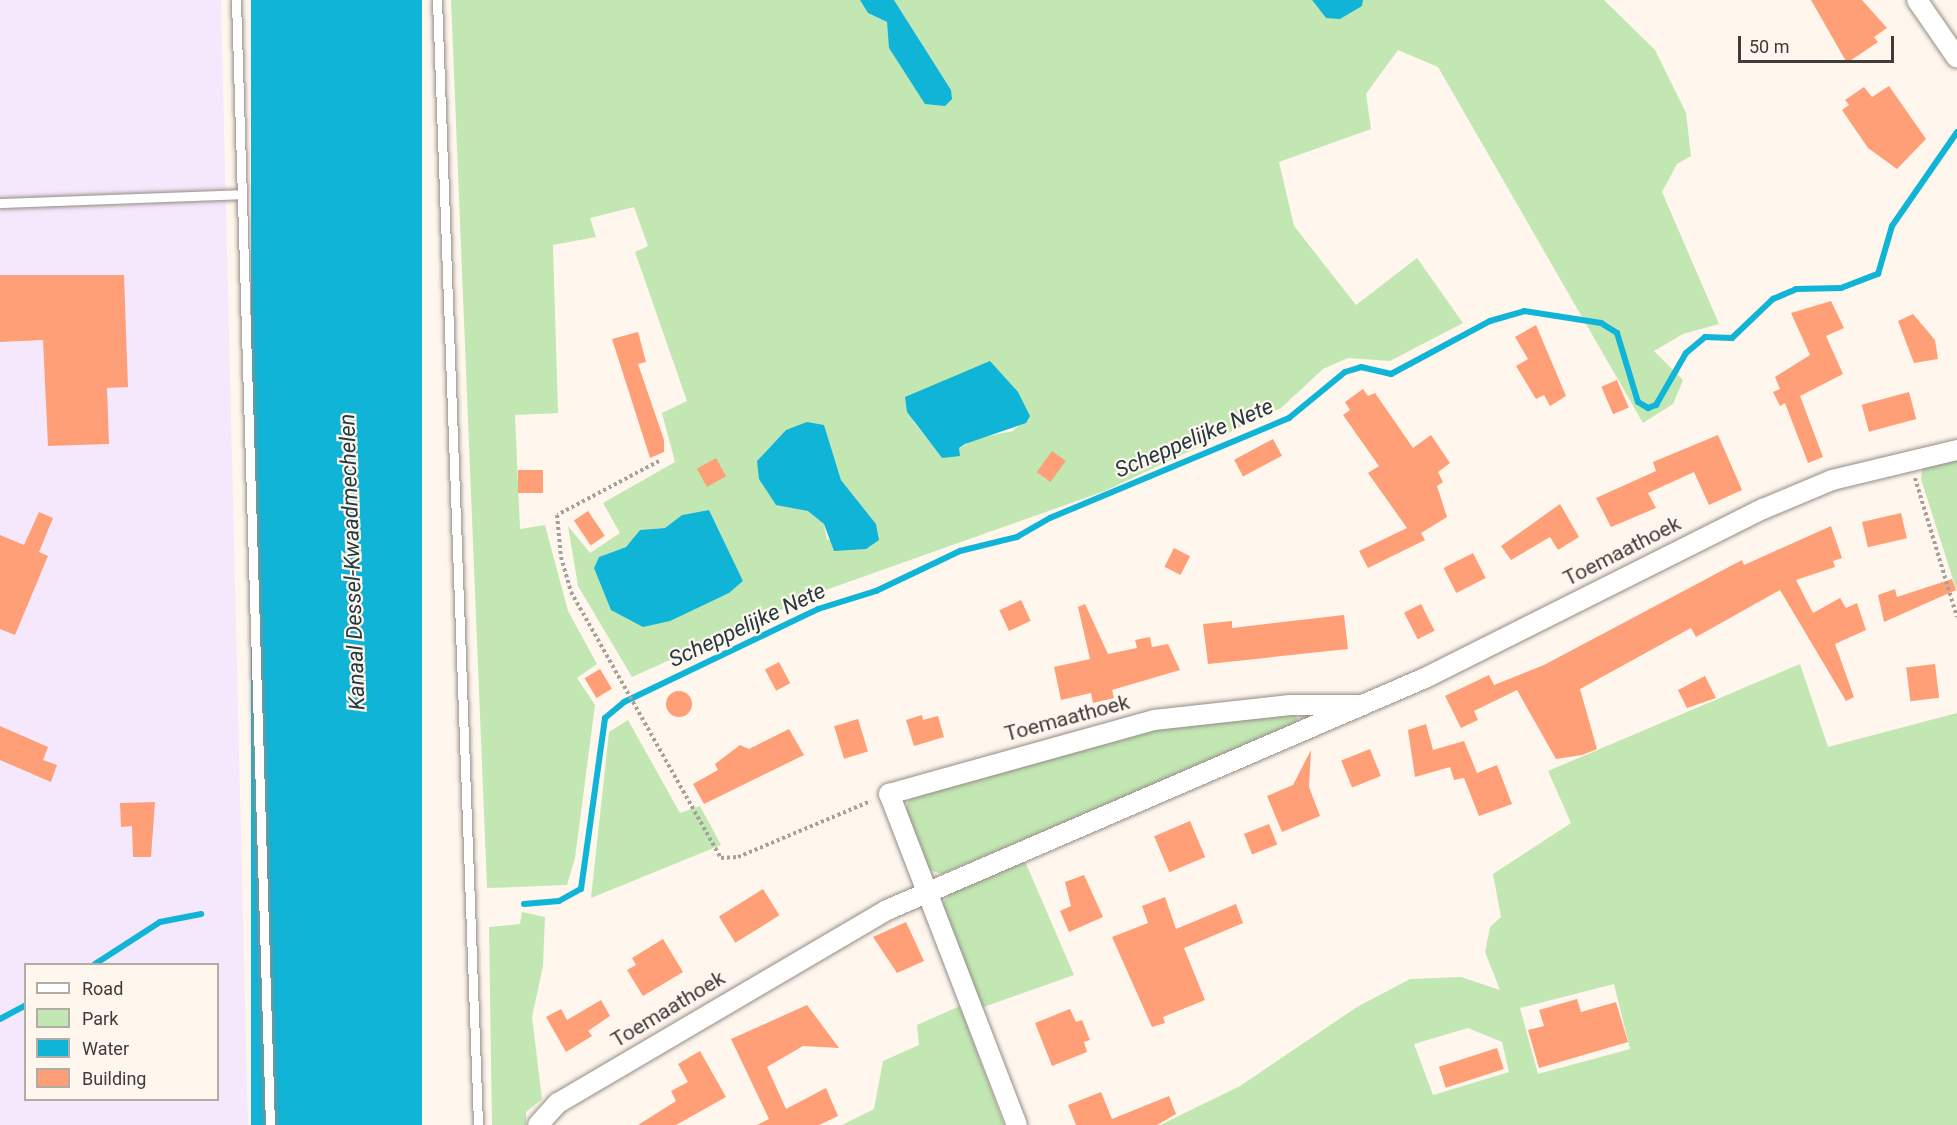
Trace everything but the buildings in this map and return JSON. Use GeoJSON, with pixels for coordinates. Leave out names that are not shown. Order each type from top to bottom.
{"type":"FeatureCollection","features":[{"type":"Feature","properties":{"kind":"street"},"geometry":{"type":"LineString","coordinates":[[1917,0],[1957,58]]}},
{"type":"Feature","properties":{"kind":"street","name":"Toemaathoek"},"geometry":{"type":"LineString","coordinates":[[538,1125],[558,1103],[926,891],[1365,705],[1763,509],[1832,480],[1957,450]]}},
{"type":"Feature","properties":{"kind":"street","name":"Toemaathoek"},"geometry":{"type":"LineString","coordinates":[[889,794],[1154,720],[1290,705],[1365,705]]}},
{"type":"Feature","properties":{"kind":"street"},"geometry":{"type":"LineString","coordinates":[[889,794],[1017,1125]]}},
{"type":"Feature","properties":{"kind":"lane"},"geometry":{"type":"LineString","coordinates":[[236,0],[270,1125]]}},
{"type":"Feature","properties":{"kind":"lane"},"geometry":{"type":"LineString","coordinates":[[437,0],[478,1125]]}},
{"type":"Feature","properties":{"kind":"lane"},"geometry":{"type":"LineString","coordinates":[[0,203],[242,194]]}},
{"type":"Feature","properties":{"kind":"path"},"geometry":{"type":"LineString","coordinates":[[1909,460],[1957,617]]}},
{"type":"Feature","properties":{"kind":"path"},"geometry":{"type":"LineString","coordinates":[[659,461],[557,515],[571,592],[640,710],[721,858],[738,857],[889,794]]}},
{"type":"Feature","properties":{"kind":"shaded area"},"geometry":{"type":"Polygon","coordinates":[[[0,0],[221,0],[248,1125],[0,1125],[0,0]]]}},
{"type":"Feature","properties":{"kind":"green space"},"geometry":{"type":"Polygon","coordinates":[[[451,0],[860,0],[868,13],[887,22],[890,41],[951,90],[894,0],[1312,0],[1326,18],[1362,6],[1363,0],[1604,0],[1655,50],[1686,113],[1691,156],[1677,164],[1662,192],[1719,324],[1683,334],[1654,351],[1683,380],[1673,404],[1643,423],[1438,67],[1398,50],[1366,94],[1371,129],[1279,162],[1294,226],[1356,305],[1417,258],[1463,323],[1390,361],[1348,358],[1323,369],[1281,408],[1105,491],[823,591],[632,677],[578,586],[568,526],[590,553],[620,533],[603,503],[675,462],[662,413],[687,401],[635,252],[648,246],[634,207],[590,218],[596,237],[553,245],[558,413],[515,415],[520,529],[545,525],[568,611],[597,664],[577,678],[595,705],[575,858],[567,885],[487,888],[451,0]],[[1007,382],[913,421],[942,458],[977,438],[1013,431],[1029,416],[1007,382]],[[824,426],[786,430],[757,461],[824,524],[827,540],[876,524],[841,480],[824,426]],[[709,510],[682,515],[665,528],[640,530],[626,547],[599,557],[594,568],[599,579],[687,612],[729,593],[743,581],[709,510]]]}},
{"type":"Feature","properties":{"kind":"green space"},"geometry":{"type":"Polygon","coordinates":[[[1957,460],[1957,592],[1921,479],[1923,466],[1957,460]]]}},
{"type":"Feature","properties":{"kind":"green space"},"geometry":{"type":"Polygon","coordinates":[[[1800,664],[1828,747],[1957,713],[1957,1125],[1160,1125],[1240,1086],[1357,1007],[1410,979],[1461,977],[1500,990],[1485,952],[1490,927],[1501,917],[1493,874],[1571,823],[1548,771],[1800,664]],[[1614,984],[1520,1008],[1538,1074],[1630,1049],[1614,984]],[[1468,1028],[1414,1044],[1433,1095],[1509,1072],[1502,1042],[1468,1028]]]}},
{"type":"Feature","properties":{"kind":"green space"},"geometry":{"type":"Polygon","coordinates":[[[1294,712],[1299,722],[1294,726],[942,874],[926,869],[904,816],[908,801],[922,793],[1154,727],[1294,712]]]}},
{"type":"Feature","properties":{"kind":"green space"},"geometry":{"type":"Polygon","coordinates":[[[628,720],[680,813],[700,806],[721,845],[591,898],[609,732],[628,720]]]}},
{"type":"Feature","properties":{"kind":"green space"},"geometry":{"type":"Polygon","coordinates":[[[1024,859],[1074,975],[978,1009],[940,907],[953,889],[1024,859]]]}},
{"type":"Feature","properties":{"kind":"green space"},"geometry":{"type":"Polygon","coordinates":[[[522,912],[545,917],[543,966],[532,1017],[542,1099],[526,1112],[526,1125],[492,1125],[489,927],[520,924],[522,912]]]}},
{"type":"Feature","properties":{"kind":"green space"},"geometry":{"type":"Polygon","coordinates":[[[960,1006],[1004,1125],[842,1125],[874,1109],[883,1061],[919,1045],[917,1025],[960,1006]]]}},
{"type":"Feature","properties":{"kind":"water","name":"Kanaal Dessel-Kwaadmechelen"},"geometry":{"type":"Polygon","coordinates":[[[251,0],[422,0],[422,1125],[251,1125],[251,0]]]}},
{"type":"Feature","properties":{"kind":"water"},"geometry":{"type":"Polygon","coordinates":[[[860,0],[894,0],[951,90],[952,99],[945,106],[925,104],[889,48],[887,22],[868,13],[860,0]]]}},
{"type":"Feature","properties":{"kind":"water"},"geometry":{"type":"Polygon","coordinates":[[[1312,0],[1363,0],[1362,6],[1340,19],[1326,18],[1312,0]]]}},
{"type":"Feature","properties":{"kind":"water"},"geometry":{"type":"Polygon","coordinates":[[[990,361],[1018,392],[1030,416],[1026,423],[965,444],[959,448],[960,456],[942,458],[907,412],[905,397],[990,361]]]}},
{"type":"Feature","properties":{"kind":"water"},"geometry":{"type":"Polygon","coordinates":[[[807,422],[824,425],[841,480],[876,524],[879,540],[866,549],[834,551],[824,524],[808,511],[776,505],[759,479],[757,461],[786,430],[807,422]]]}},
{"type":"Feature","properties":{"kind":"water"},"geometry":{"type":"Polygon","coordinates":[[[709,510],[743,581],[729,593],[670,621],[643,627],[611,610],[594,568],[599,557],[626,547],[640,530],[665,528],[682,515],[709,510]]]}},
{"type":"Feature","properties":{"kind":"waterway","name":"Scheppelijke Nete"},"geometry":{"type":"LineString","coordinates":[[524,904],[559,901],[581,889],[605,718],[624,702],[818,609],[876,591],[960,551],[1017,537],[1050,518],[1289,418],[1345,372],[1361,367],[1391,374],[1490,321],[1524,311],[1601,323],[1617,333],[1638,402],[1648,408],[1656,405],[1686,353],[1705,337],[1732,338],[1773,299],[1796,289],[1841,288],[1878,274],[1892,226],[1957,132]]}},
{"type":"Feature","properties":{"kind":"waterway","name":"Scheppelijke Nete"},"geometry":{"type":"LineString","coordinates":[[97,963],[160,922],[201,914]]}},
{"type":"Feature","properties":{"kind":"waterway","name":"Scheppelijke Nete"},"geometry":{"type":"LineString","coordinates":[[0,1019],[24,1006]]}}]}
